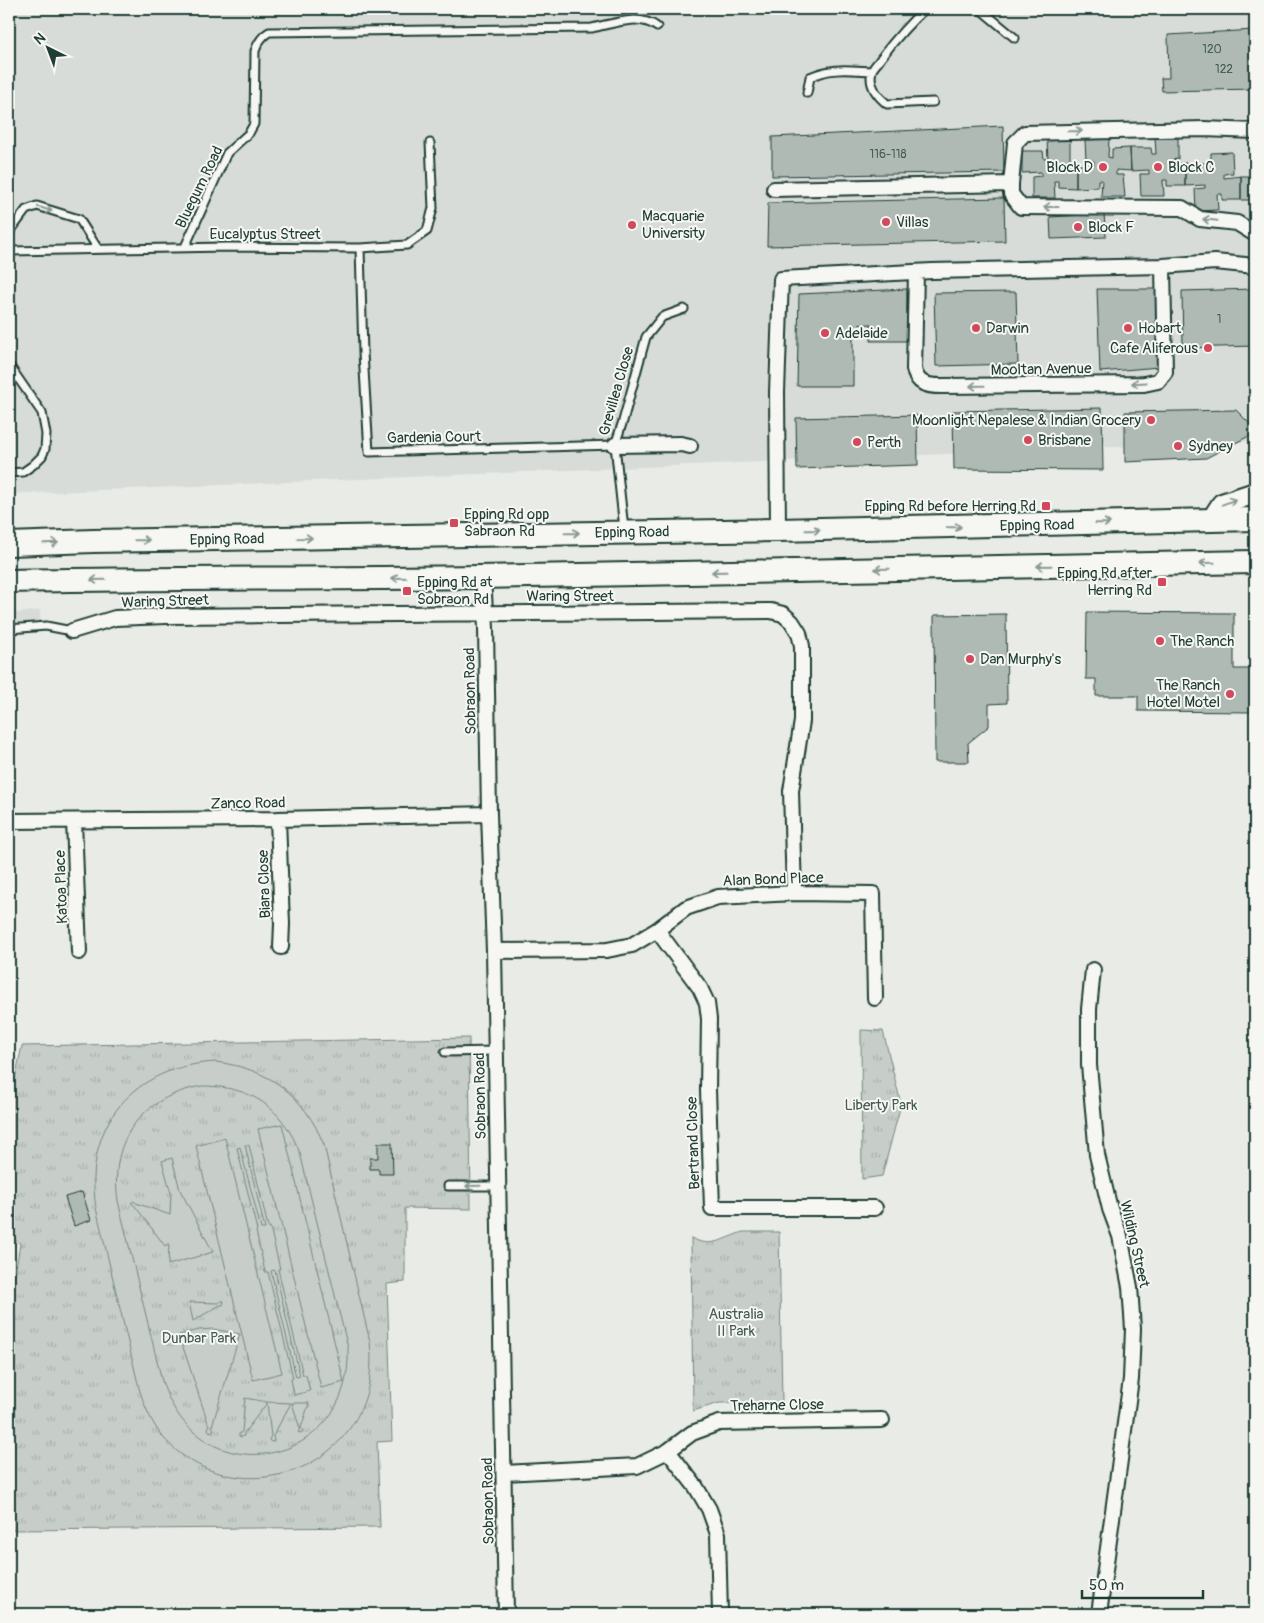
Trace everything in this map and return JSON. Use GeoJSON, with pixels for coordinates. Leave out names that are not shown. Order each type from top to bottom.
{"type":"FeatureCollection","features":[{"type":"Feature","properties":{"kind":"main road"},"geometry":{"type":"LineString","coordinates":[[1211,521],[1222,504],[1255,493]]}},
{"type":"Feature","properties":{"kind":"main road","name":"Epping Road"},"geometry":{"type":"LineString","coordinates":[[9,544],[1255,519]]}},
{"type":"Feature","properties":{"kind":"main road"},"geometry":{"type":"LineString","coordinates":[[9,582],[217,578],[269,580],[483,577],[1255,562]]}},
{"type":"Feature","properties":{"kind":"street"},"geometry":{"type":"LineString","coordinates":[[1255,131],[1204,129],[1025,133],[1015,143],[1010,184],[1011,194],[1021,207],[1182,208],[1200,219],[1237,223],[1255,234]]}},
{"type":"Feature","properties":{"kind":"street"},"geometry":{"type":"LineString","coordinates":[[774,189],[1010,184]]}},
{"type":"Feature","properties":{"kind":"street"},"geometry":{"type":"LineString","coordinates":[[778,530],[777,392],[781,279],[932,270],[1163,266],[1215,262],[1255,266]]}},
{"type":"Feature","properties":{"kind":"street","name":"Mooltan Avenue"},"geometry":{"type":"LineString","coordinates":[[916,272],[914,369],[915,376],[924,385],[1144,384],[1158,381],[1165,372],[1163,266]]}},
{"type":"Feature","properties":{"kind":"street"},"geometry":{"type":"LineString","coordinates":[[615,445],[681,444],[690,446]]}},
{"type":"Feature","properties":{"kind":"street","name":"Sobraon Road"},"geometry":{"type":"LineString","coordinates":[[483,577],[494,951],[506,1614]]}},
{"type":"Feature","properties":{"kind":"street","name":"Waring Street"},"geometry":{"type":"LineString","coordinates":[[72,631],[115,618],[166,616],[771,611],[783,614],[792,622],[799,633],[802,646],[802,721],[791,791],[794,894]]}},
{"type":"Feature","properties":{"kind":"street","name":"Zanco Road"},"geometry":{"type":"LineString","coordinates":[[9,822],[489,814]]}},
{"type":"Feature","properties":{"kind":"street","name":"Biara Close"},"geometry":{"type":"LineString","coordinates":[[278,819],[282,924],[281,947]]}},
{"type":"Feature","properties":{"kind":"street","name":"Katoa Place"},"geometry":{"type":"LineString","coordinates":[[74,821],[79,952]]}},
{"type":"Feature","properties":{"kind":"street","name":"Alan Bond Place"},"geometry":{"type":"LineString","coordinates":[[494,951],[607,950],[632,945],[657,930],[686,908],[718,896],[873,894],[876,998]]}},
{"type":"Feature","properties":{"kind":"street","name":"Bertrand Close"},"geometry":{"type":"LineString","coordinates":[[657,930],[700,988],[707,1003],[709,1019],[708,1090],[712,1208],[875,1208]]}},
{"type":"Feature","properties":{"kind":"street","name":"Wilding Street"},"geometry":{"type":"LineString","coordinates":[[1093,970],[1089,1009],[1089,1065],[1096,1155],[1110,1209],[1120,1236],[1130,1286],[1133,1329],[1131,1379],[1099,1614]]}},
{"type":"Feature","properties":{"kind":"street","name":"Treharne Close"},"geometry":{"type":"LineString","coordinates":[[504,1473],[636,1466],[668,1451],[692,1433],[719,1423],[882,1420]]}},
{"type":"Feature","properties":{"kind":"street"},"geometry":{"type":"LineString","coordinates":[[668,1451],[705,1501],[718,1534],[720,1614]]}},
{"type":"Feature","properties":{"kind":"lane"},"geometry":{"type":"LineString","coordinates":[[925,9],[913,19],[872,71],[872,86],[878,96],[887,104],[933,102]]}},
{"type":"Feature","properties":{"kind":"lane"},"geometry":{"type":"LineString","coordinates":[[980,9],[1015,38]]}},
{"type":"Feature","properties":{"kind":"lane","name":"Bluegum Road"},"geometry":{"type":"LineString","coordinates":[[185,247],[227,153],[249,133],[254,124],[255,51],[260,40],[269,32],[592,28],[634,20],[645,20],[657,27]]}},
{"type":"Feature","properties":{"kind":"lane"},"geometry":{"type":"LineString","coordinates":[[807,94],[810,77],[818,73],[833,69],[872,71]]}},
{"type":"Feature","properties":{"kind":"lane","name":"Eucalyptus Street"},"geometry":{"type":"LineString","coordinates":[[9,251],[185,247],[360,248],[407,245],[427,231],[433,208],[430,143]]}},
{"type":"Feature","properties":{"kind":"lane"},"geometry":{"type":"LineString","coordinates":[[9,234],[26,210],[37,206],[79,219],[98,249]]}},
{"type":"Feature","properties":{"kind":"lane","name":"Gardenia Court"},"geometry":{"type":"LineString","coordinates":[[360,248],[363,353],[369,452],[615,445]]}},
{"type":"Feature","properties":{"kind":"lane","name":"Grevillea Close"},"geometry":{"type":"LineString","coordinates":[[625,532],[615,445],[646,337],[662,317],[684,309]]}},
{"type":"Feature","properties":{"kind":"lane"},"geometry":{"type":"LineString","coordinates":[[9,365],[42,414],[46,434],[45,449],[42,456],[23,472],[9,472]]}},
{"type":"Feature","properties":{"kind":"lane"},"geometry":{"type":"LineString","coordinates":[[9,629],[46,626],[72,631]]}},
{"type":"Feature","properties":{"kind":"lane"},"geometry":{"type":"LineString","coordinates":[[445,1052],[495,1051]]}},
{"type":"Feature","properties":{"kind":"lane"},"geometry":{"type":"LineString","coordinates":[[448,1186],[498,1186]]}},
{"type":"Feature","properties":{"kind":"shaded area","name":"Macquarie University"},"geometry":{"type":"Polygon","coordinates":[[[9,9],[1255,9],[1255,441],[9,494],[9,9]]]}},
{"type":"Feature","properties":{"kind":"shaded area"},"geometry":{"type":"Polygon","coordinates":[[[40,610],[41,632],[9,636],[9,614],[40,610]]]}},
{"type":"Feature","properties":{"kind":"green space","name":"Liberty Park"},"geometry":{"type":"Polygon","coordinates":[[[861,1030],[883,1031],[901,1104],[882,1176],[862,1179],[861,1030]]]}},
{"type":"Feature","properties":{"kind":"green space","name":"Dunbar Park"},"geometry":{"type":"Polygon","coordinates":[[[469,1038],[471,1209],[405,1208],[405,1282],[387,1284],[392,1441],[377,1442],[380,1527],[9,1530],[9,1311],[20,1244],[9,1234],[9,1106],[22,1046],[469,1038]]]}},
{"type":"Feature","properties":{"kind":"green space"},"geometry":{"type":"Polygon","coordinates":[[[216,1062],[253,1071],[269,1078],[283,1087],[306,1112],[316,1127],[324,1145],[370,1342],[369,1384],[359,1413],[336,1445],[313,1461],[288,1472],[261,1477],[234,1476],[208,1469],[183,1456],[162,1436],[154,1425],[139,1388],[96,1208],[94,1178],[98,1151],[106,1126],[120,1105],[138,1088],[160,1075],[186,1066],[216,1062]],[[202,1086],[181,1092],[162,1100],[146,1111],[134,1125],[125,1141],[119,1159],[117,1179],[118,1201],[162,1381],[181,1418],[207,1442],[238,1453],[271,1453],[301,1442],[327,1420],[343,1389],[348,1348],[300,1153],[293,1137],[284,1123],[263,1102],[250,1095],[220,1087],[202,1086]]]}},
{"type":"Feature","properties":{"kind":"green space"},"geometry":{"type":"Polygon","coordinates":[[[282,1124],[344,1382],[321,1388],[258,1129],[282,1124]]]}},
{"type":"Feature","properties":{"kind":"green space"},"geometry":{"type":"Polygon","coordinates":[[[225,1138],[282,1373],[253,1380],[196,1146],[225,1138]]]}},
{"type":"Feature","properties":{"kind":"green space"},"geometry":{"type":"Polygon","coordinates":[[[245,1145],[249,1145],[280,1269],[278,1269],[303,1375],[306,1375],[310,1391],[294,1395],[291,1379],[293,1378],[268,1272],[265,1272],[237,1148],[240,1147],[261,1229],[265,1229],[245,1145]],[[275,1270],[271,1271],[296,1377],[300,1376],[275,1270]]]}},
{"type":"Feature","properties":{"kind":"green space"},"geometry":{"type":"Polygon","coordinates":[[[172,1158],[180,1190],[213,1252],[168,1265],[169,1243],[165,1246],[131,1203],[134,1201],[170,1215],[171,1193],[162,1161],[172,1158]]]}},
{"type":"Feature","properties":{"kind":"green space","name":"Australia II Park"},"geometry":{"type":"Polygon","coordinates":[[[743,1232],[779,1232],[782,1402],[719,1403],[693,1411],[691,1238],[711,1243],[743,1232]]]}},
{"type":"Feature","properties":{"kind":"green space"},"geometry":{"type":"Polygon","coordinates":[[[224,1301],[223,1305],[193,1321],[189,1302],[219,1303],[224,1301]]]}},
{"type":"Feature","properties":{"kind":"green space"},"geometry":{"type":"Polygon","coordinates":[[[212,1329],[240,1334],[212,1426],[214,1430],[210,1432],[179,1335],[212,1329]]]}},
{"type":"Feature","properties":{"kind":"green space"},"geometry":{"type":"Polygon","coordinates":[[[245,1398],[267,1402],[291,1403],[273,1436],[274,1441],[271,1442],[269,1440],[271,1436],[267,1403],[244,1433],[244,1436],[239,1436],[242,1432],[245,1398]]]}},
{"type":"Feature","properties":{"kind":"green space"},"geometry":{"type":"Polygon","coordinates":[[[292,1403],[309,1403],[301,1433],[298,1432],[300,1429],[292,1403]]]}},
{"type":"Feature","properties":{"kind":"building"},"geometry":{"type":"Polygon","coordinates":[[[1255,30],[1255,89],[1162,91],[1161,78],[1169,78],[1168,35],[1255,30]]]}},
{"type":"Feature","properties":{"kind":"building","name":"Villas"},"geometry":{"type":"Polygon","coordinates":[[[1003,126],[1004,172],[772,176],[772,137],[1003,126]]]}},
{"type":"Feature","properties":{"kind":"building","name":"Block C"},"geometry":{"type":"Polygon","coordinates":[[[1155,138],[1178,138],[1178,159],[1170,160],[1170,164],[1185,163],[1185,186],[1167,186],[1167,180],[1163,180],[1164,196],[1141,196],[1140,174],[1149,174],[1149,170],[1131,171],[1130,148],[1151,148],[1152,154],[1156,154],[1155,138]]]}},
{"type":"Feature","properties":{"kind":"building"},"geometry":{"type":"Polygon","coordinates":[[[1070,139],[1070,161],[1063,162],[1063,165],[1076,165],[1076,188],[1058,187],[1058,181],[1054,181],[1055,198],[1032,198],[1032,177],[1041,176],[1041,172],[1022,173],[1022,151],[1043,151],[1044,159],[1048,159],[1047,141],[1070,139]]]}},
{"type":"Feature","properties":{"kind":"building","name":"Block D"},"geometry":{"type":"Polygon","coordinates":[[[1109,139],[1108,157],[1112,158],[1112,149],[1130,148],[1131,171],[1116,170],[1116,175],[1123,175],[1125,197],[1101,197],[1102,180],[1098,180],[1098,187],[1076,188],[1076,165],[1094,165],[1094,161],[1086,160],[1085,140],[1109,139]]]}},
{"type":"Feature","properties":{"kind":"building"},"geometry":{"type":"Polygon","coordinates":[[[1232,152],[1233,173],[1224,174],[1224,178],[1241,176],[1241,200],[1222,200],[1222,194],[1217,194],[1218,210],[1196,211],[1195,189],[1205,188],[1205,185],[1185,186],[1185,163],[1206,163],[1207,170],[1211,170],[1211,153],[1232,152]]]}},
{"type":"Feature","properties":{"kind":"building"},"geometry":{"type":"Polygon","coordinates":[[[1241,176],[1255,176],[1255,200],[1241,200],[1241,176]]]}},
{"type":"Feature","properties":{"kind":"building","name":"Villas"},"geometry":{"type":"Polygon","coordinates":[[[1004,198],[1005,241],[767,246],[768,203],[1004,198]]]}},
{"type":"Feature","properties":{"kind":"building"},"geometry":{"type":"Polygon","coordinates":[[[1255,203],[1255,226],[1250,226],[1249,204],[1255,203]]]}},
{"type":"Feature","properties":{"kind":"building","name":"Block F"},"geometry":{"type":"Polygon","coordinates":[[[1104,214],[1106,237],[1051,239],[1050,217],[1104,214]]]}},
{"type":"Feature","properties":{"kind":"building","name":"Adelaide"},"geometry":{"type":"Polygon","coordinates":[[[907,289],[908,341],[871,341],[871,324],[853,325],[853,386],[797,386],[799,294],[907,289]]]}},
{"type":"Feature","properties":{"kind":"building","name":"Hobart"},"geometry":{"type":"Polygon","coordinates":[[[1097,289],[1156,289],[1159,367],[1100,372],[1097,289]]]}},
{"type":"Feature","properties":{"kind":"building"},"geometry":{"type":"Polygon","coordinates":[[[1255,289],[1255,346],[1183,348],[1182,291],[1255,289]]]}},
{"type":"Feature","properties":{"kind":"building","name":"Darwin"},"geometry":{"type":"Polygon","coordinates":[[[1016,292],[1018,364],[936,366],[934,293],[1016,292]]]}},
{"type":"Feature","properties":{"kind":"building","name":"Brisbane"},"geometry":{"type":"Polygon","coordinates":[[[1102,408],[1103,470],[954,469],[953,411],[1102,408]]]}},
{"type":"Feature","properties":{"kind":"building","name":"Sydney"},"geometry":{"type":"Polygon","coordinates":[[[1236,410],[1255,429],[1255,433],[1206,458],[1125,462],[1125,412],[1236,410]]]}},
{"type":"Feature","properties":{"kind":"building","name":"Perth"},"geometry":{"type":"Polygon","coordinates":[[[917,415],[918,465],[797,469],[796,418],[917,415]]]}},
{"type":"Feature","properties":{"kind":"building","name":"The Ranch"},"geometry":{"type":"Polygon","coordinates":[[[1087,612],[1234,613],[1234,669],[1255,669],[1255,712],[1138,711],[1138,696],[1096,696],[1096,679],[1086,679],[1087,612]]]}},
{"type":"Feature","properties":{"kind":"building","name":"Dan Murphy's"},"geometry":{"type":"Polygon","coordinates":[[[1006,614],[1007,703],[989,704],[989,726],[968,743],[969,762],[935,762],[934,615],[1006,614]]]}},
{"type":"Feature","properties":{"kind":"building"},"geometry":{"type":"Polygon","coordinates":[[[378,1143],[392,1143],[393,1174],[379,1174],[379,1169],[370,1169],[370,1158],[378,1158],[378,1143]]]}},
{"type":"Feature","properties":{"kind":"building"},"geometry":{"type":"Polygon","coordinates":[[[82,1192],[91,1220],[74,1226],[65,1197],[82,1192]]]}},
{"type":"Feature","properties":{"kind":"place","name":"Block D"},"geometry":{"type":"Point","coordinates":[1103,167]}},
{"type":"Feature","properties":{"kind":"place","name":"Block C"},"geometry":{"type":"Point","coordinates":[1158,167]}},
{"type":"Feature","properties":{"kind":"place","name":"Villas"},"geometry":{"type":"Point","coordinates":[886,222]}},
{"type":"Feature","properties":{"kind":"place","name":"Macquarie University"},"geometry":{"type":"Point","coordinates":[632,225]}},
{"type":"Feature","properties":{"kind":"place","name":"Block F"},"geometry":{"type":"Point","coordinates":[1078,227]}},
{"type":"Feature","properties":{"kind":"place","name":"Darwin"},"geometry":{"type":"Point","coordinates":[976,328]}},
{"type":"Feature","properties":{"kind":"place","name":"Hobart"},"geometry":{"type":"Point","coordinates":[1128,328]}},
{"type":"Feature","properties":{"kind":"place","name":"Adelaide"},"geometry":{"type":"Point","coordinates":[825,333]}},
{"type":"Feature","properties":{"kind":"place","name":"Cafe Aliferous"},"geometry":{"type":"Point","coordinates":[1208,348]}},
{"type":"Feature","properties":{"kind":"place","name":"Moonlight Nepalese & Indian Grocery"},"geometry":{"type":"Point","coordinates":[1151,420]}},
{"type":"Feature","properties":{"kind":"place","name":"Brisbane"},"geometry":{"type":"Point","coordinates":[1028,440]}},
{"type":"Feature","properties":{"kind":"place","name":"Perth"},"geometry":{"type":"Point","coordinates":[857,442]}},
{"type":"Feature","properties":{"kind":"place","name":"Sydney"},"geometry":{"type":"Point","coordinates":[1178,446]}},
{"type":"Feature","properties":{"kind":"place","name":"Epping Rd before Herring Rd"},"geometry":{"type":"Point","coordinates":[1046,506]}},
{"type":"Feature","properties":{"kind":"place","name":"Epping Rd opp Sabraon Rd"},"geometry":{"type":"Point","coordinates":[454,523]}},
{"type":"Feature","properties":{"kind":"place","name":"Epping Rd after Herring Rd"},"geometry":{"type":"Point","coordinates":[1162,582]}},
{"type":"Feature","properties":{"kind":"place","name":"Epping Rd at Sobraon Rd"},"geometry":{"type":"Point","coordinates":[407,591]}},
{"type":"Feature","properties":{"kind":"place","name":"The Ranch"},"geometry":{"type":"Point","coordinates":[1160,641]}},
{"type":"Feature","properties":{"kind":"place","name":"Dan Murphy's"},"geometry":{"type":"Point","coordinates":[970,659]}},
{"type":"Feature","properties":{"kind":"place","name":"The Ranch Hotel Motel"},"geometry":{"type":"Point","coordinates":[1230,694]}}]}
